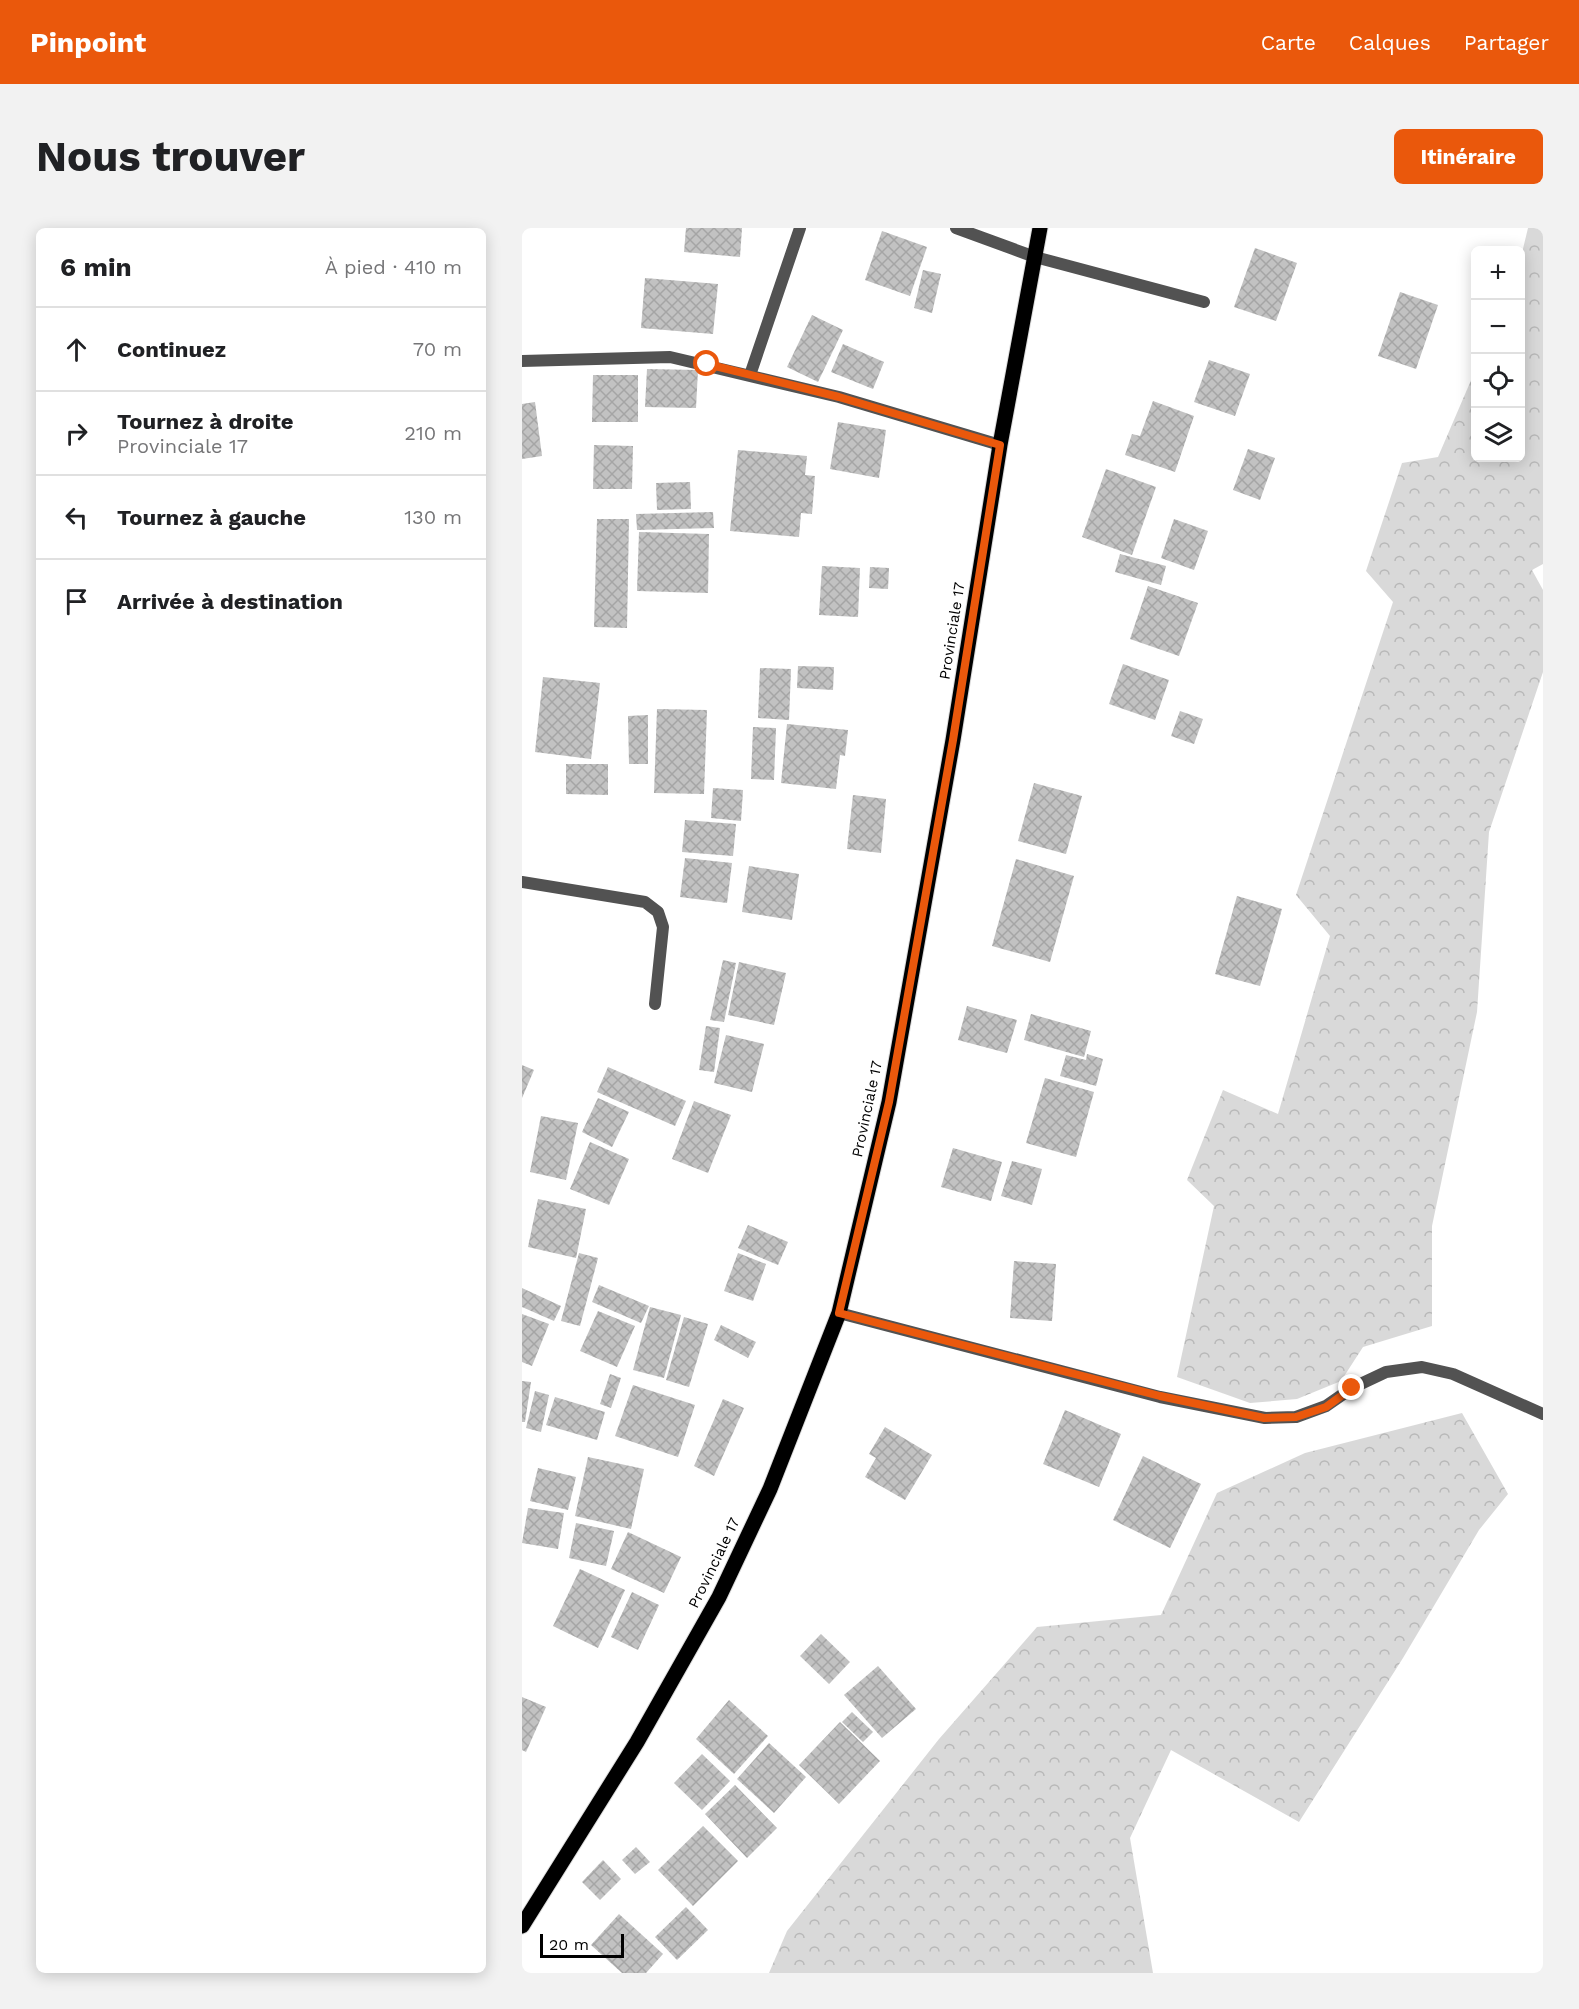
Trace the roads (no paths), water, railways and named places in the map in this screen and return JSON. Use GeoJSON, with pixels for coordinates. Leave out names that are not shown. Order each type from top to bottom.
{"type":"FeatureCollection","features":[{"type":"Feature","properties":{"kind":"main road","name":"Provinciale 17"},"geometry":{"type":"LineString","coordinates":[[522,1926],[637,1742],[719,1597],[770,1489],[839,1313],[889,1102],[953,740],[1000,445],[1040,228]]}},
{"type":"Feature","properties":{"kind":"street"},"geometry":{"type":"LineString","coordinates":[[750,375],[800,228]]}},
{"type":"Feature","properties":{"kind":"street"},"geometry":{"type":"LineString","coordinates":[[956,228],[1035,257],[1204,302]]}},
{"type":"Feature","properties":{"kind":"street"},"geometry":{"type":"LineString","coordinates":[[522,361],[670,357],[839,397],[1000,445]]}},
{"type":"Feature","properties":{"kind":"street"},"geometry":{"type":"LineString","coordinates":[[522,882],[645,902],[658,912],[663,927],[655,1004]]}},
{"type":"Feature","properties":{"kind":"street"},"geometry":{"type":"LineString","coordinates":[[839,1313],[1149,1394],[1264,1418],[1296,1417],[1326,1407],[1352,1388],[1386,1372],[1422,1367],[1453,1374],[1543,1414]]}}]}
